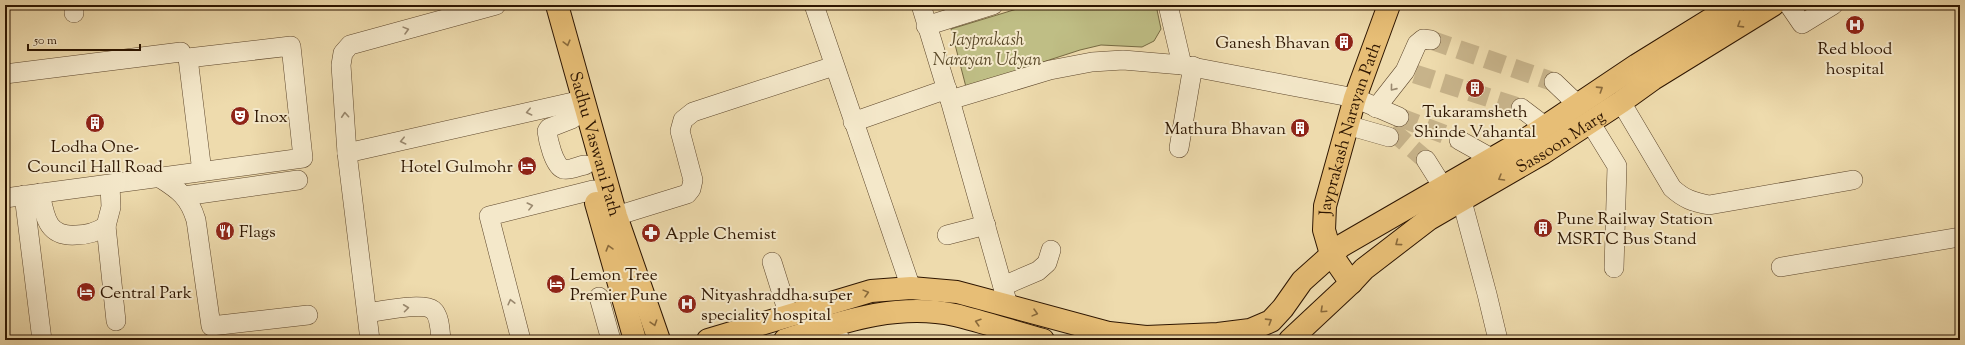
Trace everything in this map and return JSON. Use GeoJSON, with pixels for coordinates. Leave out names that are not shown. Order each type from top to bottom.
{"type":"FeatureCollection","features":[{"type":"Feature","properties":{"kind":"main road"},"geometry":{"type":"LineString","coordinates":[[541,5],[574,107],[585,165],[624,301],[631,339]]}},
{"type":"Feature","properties":{"kind":"main road","name":"Sadhu Vaswani Path"},"geometry":{"type":"LineString","coordinates":[[557,5],[574,107],[616,216],[659,340]]}},
{"type":"Feature","properties":{"kind":"main road","name":"Jayprakash Narayan Path"},"geometry":{"type":"LineString","coordinates":[[1351,283],[1331,254],[1324,230],[1325,206],[1351,113],[1389,5]]}},
{"type":"Feature","properties":{"kind":"main road","name":"Sassoon Marg"},"geometry":{"type":"LineString","coordinates":[[708,340],[871,291],[911,288],[1005,296],[1109,333],[1146,337],[1218,334],[1250,330],[1271,321],[1283,308],[1302,281],[1331,254],[1546,127],[1577,104],[1734,5]]}},
{"type":"Feature","properties":{"kind":"main road","name":"Sassoon Marg"},"geometry":{"type":"LineString","coordinates":[[1290,340],[1364,269],[1429,219],[1543,153],[1621,102],[1653,79],[1773,5]]}},
{"type":"Feature","properties":{"kind":"main road"},"geometry":{"type":"LineString","coordinates":[[785,340],[822,335],[872,314],[911,311],[953,315],[1006,335],[1043,340]]}},
{"type":"Feature","properties":{"kind":"street"},"geometry":{"type":"LineString","coordinates":[[370,340],[347,153],[341,64],[343,54],[350,45],[496,5]]}},
{"type":"Feature","properties":{"kind":"street"},"geometry":{"type":"LineString","coordinates":[[814,5],[911,288]]}},
{"type":"Feature","properties":{"kind":"street"},"geometry":{"type":"LineString","coordinates":[[921,5],[926,26],[949,95],[1005,296],[1047,263],[1052,250]]}},
{"type":"Feature","properties":{"kind":"street"},"geometry":{"type":"LineString","coordinates":[[926,26],[993,5]]}},
{"type":"Feature","properties":{"kind":"street"},"geometry":{"type":"LineString","coordinates":[[1168,5],[1188,66],[1179,148]]}},
{"type":"Feature","properties":{"kind":"street"},"geometry":{"type":"LineString","coordinates":[[1789,5],[1802,24],[1833,5]]}},
{"type":"Feature","properties":{"kind":"street"},"geometry":{"type":"LineString","coordinates":[[1351,113],[1376,108],[1410,73],[1417,44],[1423,39],[1431,40]]}},
{"type":"Feature","properties":{"kind":"street"},"geometry":{"type":"LineString","coordinates":[[5,198],[160,178],[303,158],[291,46],[188,58],[202,172]]}},
{"type":"Feature","properties":{"kind":"street"},"geometry":{"type":"LineString","coordinates":[[5,74],[181,52]]}},
{"type":"Feature","properties":{"kind":"street"},"geometry":{"type":"LineString","coordinates":[[853,122],[949,95],[1050,70],[1092,62],[1122,60],[1188,66],[1351,113],[1393,128],[1376,108]]}},
{"type":"Feature","properties":{"kind":"street"},"geometry":{"type":"LineString","coordinates":[[616,216],[686,194],[691,189],[693,180],[680,131],[683,120],[693,112],[834,66]]}},
{"type":"Feature","properties":{"kind":"street"},"geometry":{"type":"LineString","coordinates":[[1554,82],[1577,104]]}},
{"type":"Feature","properties":{"kind":"street"},"geometry":{"type":"LineString","coordinates":[[1621,102],[1672,188],[1683,198],[1695,203],[1709,205],[1853,180]]}},
{"type":"Feature","properties":{"kind":"street"},"geometry":{"type":"LineString","coordinates":[[347,153],[574,107]]}},
{"type":"Feature","properties":{"kind":"street"},"geometry":{"type":"LineString","coordinates":[[574,107],[549,128],[547,131],[548,140],[557,165],[560,168],[569,169],[585,165]]}},
{"type":"Feature","properties":{"kind":"street"},"geometry":{"type":"LineString","coordinates":[[1521,108],[1546,127]]}},
{"type":"Feature","properties":{"kind":"street"},"geometry":{"type":"LineString","coordinates":[[1590,122],[1617,166],[1614,268]]}},
{"type":"Feature","properties":{"kind":"street"},"geometry":{"type":"LineString","coordinates":[[1459,140],[1493,158]]}},
{"type":"Feature","properties":{"kind":"street"},"geometry":{"type":"LineString","coordinates":[[1422,163],[1439,189]]}},
{"type":"Feature","properties":{"kind":"street"},"geometry":{"type":"LineString","coordinates":[[160,178],[179,190],[191,205],[196,220],[212,326],[308,315]]}},
{"type":"Feature","properties":{"kind":"street"},"geometry":{"type":"LineString","coordinates":[[184,196],[298,180]]}},
{"type":"Feature","properties":{"kind":"street"},"geometry":{"type":"LineString","coordinates":[[110,184],[111,207],[106,226],[116,321]]}},
{"type":"Feature","properties":{"kind":"street"},"geometry":{"type":"LineString","coordinates":[[521,340],[489,216],[593,190]]}},
{"type":"Feature","properties":{"kind":"street"},"geometry":{"type":"LineString","coordinates":[[32,194],[47,220],[57,233],[68,236],[79,235],[97,231],[106,226]]}},
{"type":"Feature","properties":{"kind":"street"},"geometry":{"type":"LineString","coordinates":[[32,194],[42,340]]}},
{"type":"Feature","properties":{"kind":"street"},"geometry":{"type":"LineString","coordinates":[[1462,201],[1498,340]]}},
{"type":"Feature","properties":{"kind":"street"},"geometry":{"type":"LineString","coordinates":[[947,236],[986,225]]}},
{"type":"Feature","properties":{"kind":"street"},"geometry":{"type":"LineString","coordinates":[[1781,267],[1960,237]]}},
{"type":"Feature","properties":{"kind":"street"},"geometry":{"type":"LineString","coordinates":[[772,262],[789,316]]}},
{"type":"Feature","properties":{"kind":"street"},"geometry":{"type":"LineString","coordinates":[[611,340],[600,302],[624,301]]}},
{"type":"Feature","properties":{"kind":"street"},"geometry":{"type":"LineString","coordinates":[[367,313],[418,307],[428,308],[433,310],[438,318],[441,340]]}},
{"type":"Feature","properties":{"kind":"green space","name":"Jayprakash Narayan Udyan"},"geometry":{"type":"Polygon","coordinates":[[[1030,5],[1156,5],[1161,29],[1154,41],[1142,47],[1101,45],[1080,50],[966,87],[951,29],[1030,5]]]}},
{"type":"Feature","properties":{"kind":"tunnel"},"geometry":{"type":"LineString","coordinates":[[1431,40],[1554,82]]}},
{"type":"Feature","properties":{"kind":"tunnel"},"geometry":{"type":"LineString","coordinates":[[1415,74],[1521,108]]}},
{"type":"Feature","properties":{"kind":"tunnel"},"geometry":{"type":"LineString","coordinates":[[1399,117],[1459,140]]}},
{"type":"Feature","properties":{"kind":"tunnel"},"geometry":{"type":"LineString","coordinates":[[1391,130],[1426,160]]}},
{"type":"Feature","properties":{"kind":"place","name":"Red blood hospital"},"geometry":{"type":"Point","coordinates":[1855,25]}},
{"type":"Feature","properties":{"kind":"place","name":"Ganesh Bhavan"},"geometry":{"type":"Point","coordinates":[1344,42]}},
{"type":"Feature","properties":{"kind":"place","name":"Tukaramsheth Shinde Vahantal"},"geometry":{"type":"Point","coordinates":[1475,88]}},
{"type":"Feature","properties":{"kind":"place","name":"Inox"},"geometry":{"type":"Point","coordinates":[240,116]}},
{"type":"Feature","properties":{"kind":"place","name":"Lodha One- Council Hall Road"},"geometry":{"type":"Point","coordinates":[95,123]}},
{"type":"Feature","properties":{"kind":"place","name":"Mathura Bhavan"},"geometry":{"type":"Point","coordinates":[1300,128]}},
{"type":"Feature","properties":{"kind":"place","name":"Hotel Gulmohr"},"geometry":{"type":"Point","coordinates":[527,166]}},
{"type":"Feature","properties":{"kind":"place","name":"Pune Railway Station MSRTC Bus Stand"},"geometry":{"type":"Point","coordinates":[1543,228]}},
{"type":"Feature","properties":{"kind":"place","name":"Flags"},"geometry":{"type":"Point","coordinates":[225,231]}},
{"type":"Feature","properties":{"kind":"place","name":"Apple Chemist"},"geometry":{"type":"Point","coordinates":[651,233]}},
{"type":"Feature","properties":{"kind":"place","name":"Lemon Tree Premier Pune"},"geometry":{"type":"Point","coordinates":[556,284]}},
{"type":"Feature","properties":{"kind":"place","name":"Central Park"},"geometry":{"type":"Point","coordinates":[86,292]}},
{"type":"Feature","properties":{"kind":"place","name":"Nityashraddha super speciality hospital"},"geometry":{"type":"Point","coordinates":[687,304]}}]}
